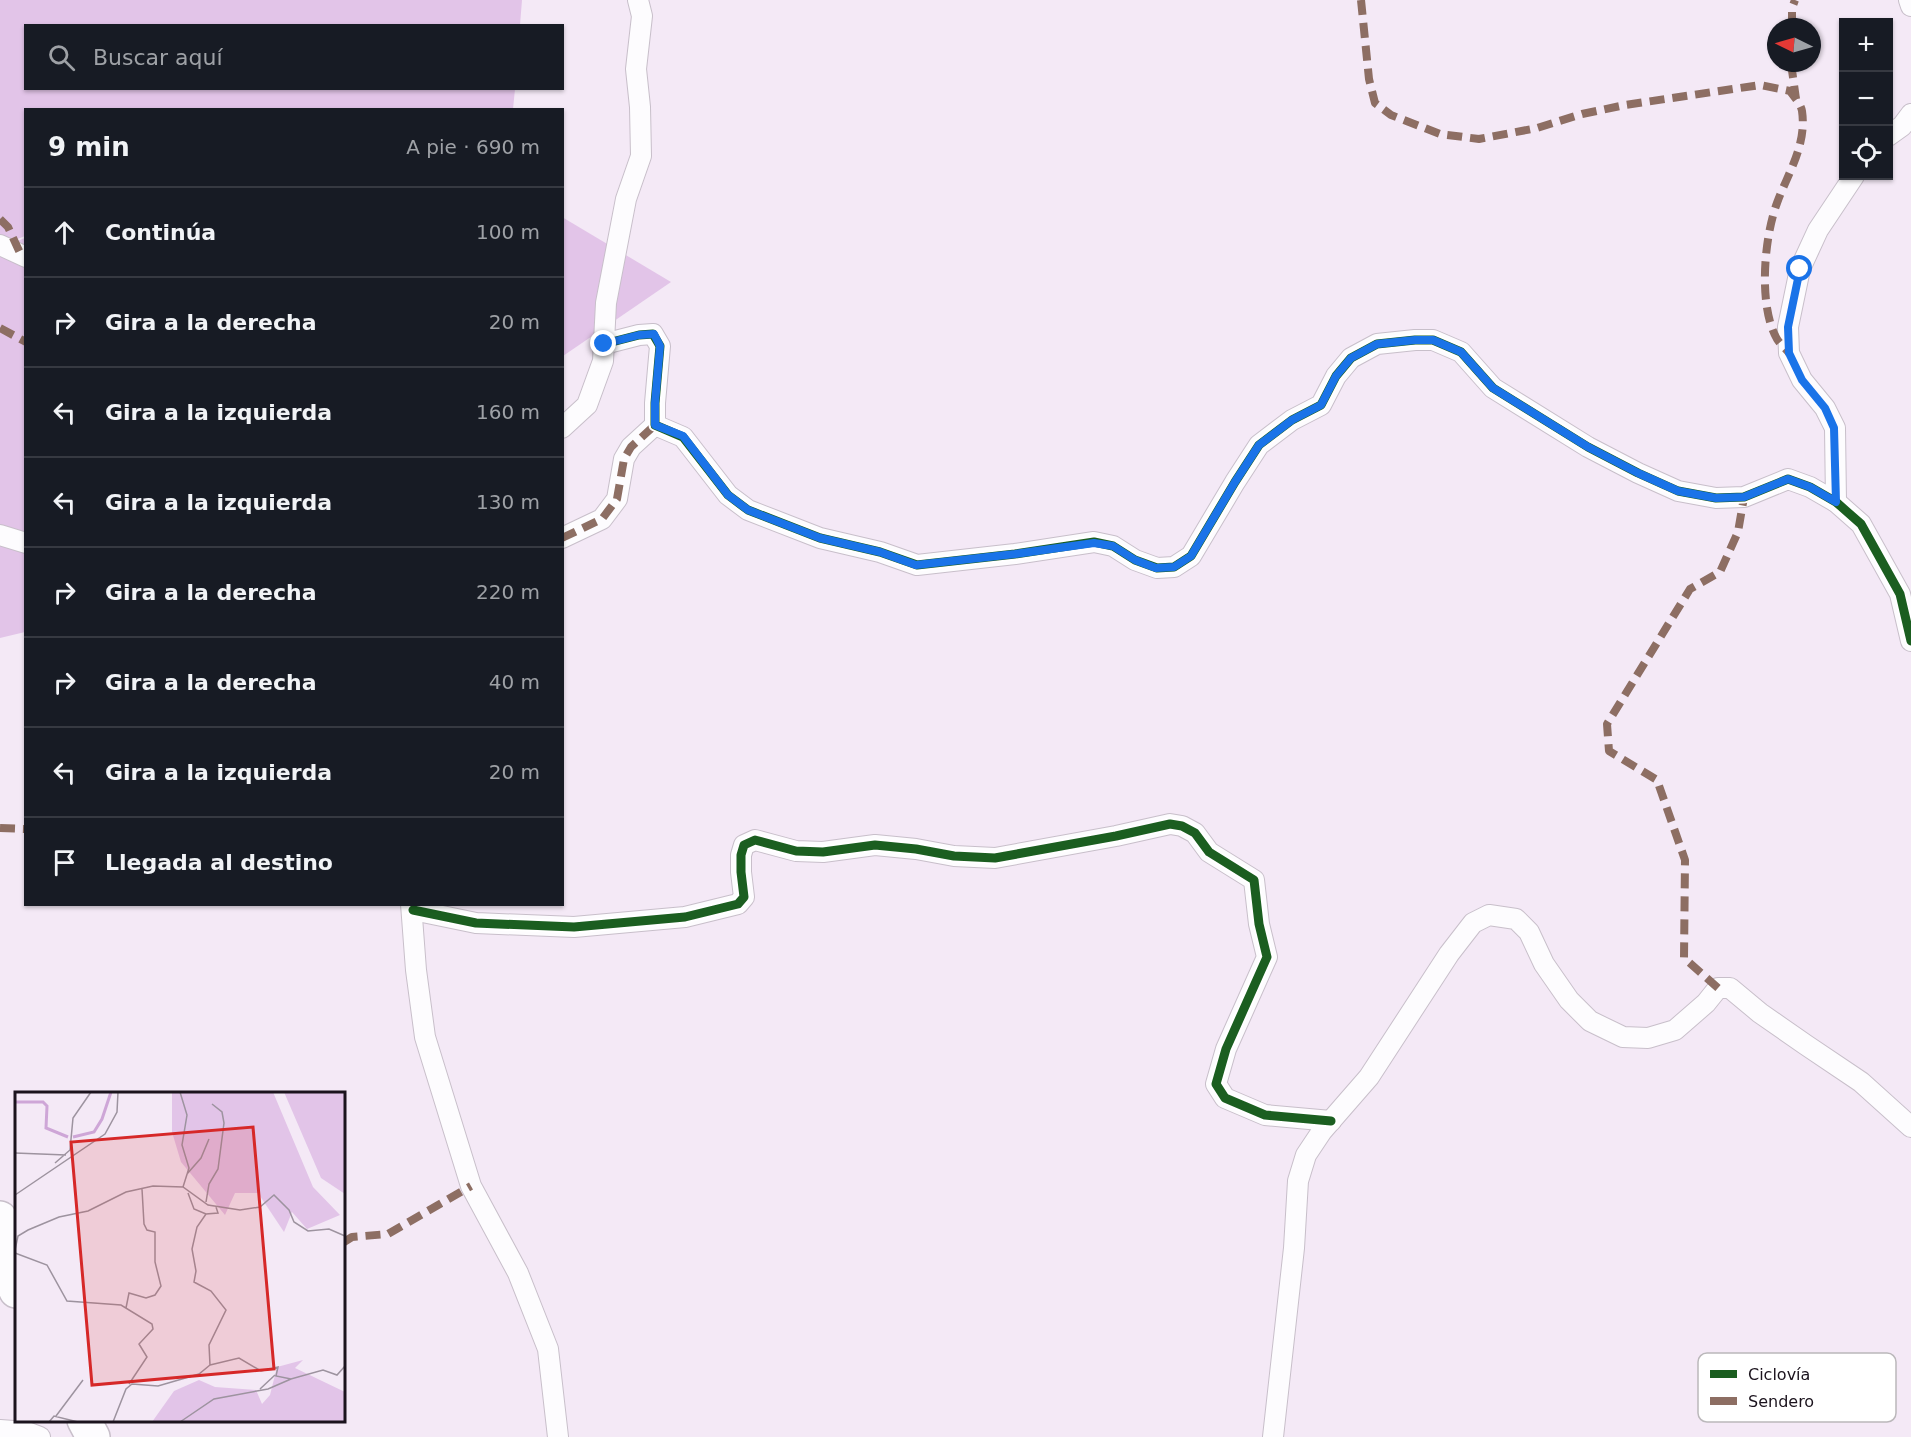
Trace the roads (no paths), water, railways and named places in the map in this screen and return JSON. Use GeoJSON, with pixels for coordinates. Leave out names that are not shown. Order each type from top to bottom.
{"type":"FeatureCollection","features":[{"type":"Feature","properties":{"kind":"highway"},"geometry":{"type":"LineString","coordinates":[[0,1218],[15,1245]]}},
{"type":"Feature","properties":{"kind":"highway"},"geometry":{"type":"LineString","coordinates":[[0,1258],[15,1289]]}},
{"type":"Feature","properties":{"kind":"highway"},"geometry":{"type":"LineString","coordinates":[[85,1422],[93,1437]]}},
{"type":"Feature","properties":{"kind":"highway"},"geometry":{"type":"LineString","coordinates":[[103,1422],[111,1437]]}},
{"type":"Feature","properties":{"kind":"street"},"geometry":{"type":"LineString","coordinates":[[571,417],[587,405],[603,361],[606,303],[626,199],[641,156],[640,107],[636,69],[642,16],[638,0]]}},
{"type":"Feature","properties":{"kind":"street"},"geometry":{"type":"LineString","coordinates":[[1909,0],[1911,6]]}},
{"type":"Feature","properties":{"kind":"street"},"geometry":{"type":"LineString","coordinates":[[1893,132],[1902,126],[1911,114]]}},
{"type":"Feature","properties":{"kind":"street"},"geometry":{"type":"LineString","coordinates":[[1836,502],[1834,428],[1825,408],[1802,380],[1789,353],[1788,327],[1800,269],[1818,230],[1851,180]]}},
{"type":"Feature","properties":{"kind":"street"},"geometry":{"type":"LineString","coordinates":[[0,245],[24,256]]}},
{"type":"Feature","properties":{"kind":"street"},"geometry":{"type":"LineString","coordinates":[[564,537],[602,519],[617,499],[624,459],[631,447],[655,425],[660,346],[654,334],[639,335],[604,344]]}},
{"type":"Feature","properties":{"kind":"street"},"geometry":{"type":"LineString","coordinates":[[655,425],[683,436],[728,495],[748,510],[820,538],[880,552],[916,565],[1094,543],[1113,546],[1135,560],[1156,568],[1174,567],[1191,556],[1259,445],[1292,420],[1321,405],[1336,376],[1351,358],[1377,344],[1433,340],[1461,352],[1493,388],[1588,447],[1678,491],[1716,498],[1744,497],[1788,479],[1810,487],[1836,502],[1861,524],[1894,584],[1899,594],[1911,642]]}},
{"type":"Feature","properties":{"kind":"street"},"geometry":{"type":"LineString","coordinates":[[0,535],[24,542]]}},
{"type":"Feature","properties":{"kind":"street"},"geometry":{"type":"LineString","coordinates":[[558,1437],[548,1349],[518,1274],[471,1186],[425,1037],[416,970],[412,907],[476,923],[574,927],[685,917],[738,904],[744,897],[741,855],[744,845],[756,840],[796,851],[823,852],[875,845],[954,856],[995,858],[1170,824],[1182,826],[1195,832],[1209,852],[1254,880],[1259,924],[1267,957],[1226,1049],[1216,1083],[1225,1098],[1265,1115],[1331,1120]]}},
{"type":"Feature","properties":{"kind":"street"},"geometry":{"type":"LineString","coordinates":[[1273,1437],[1294,1248],[1298,1181],[1305,1155],[1331,1120],[1369,1077],[1449,954],[1473,923],[1489,915],[1516,919],[1528,932],[1544,964],[1569,1000],[1590,1021],[1623,1037],[1648,1038],[1675,1030],[1706,1004],[1718,988],[1730,988],[1760,1013],[1862,1082],[1911,1127]]}},
{"type":"Feature","properties":{"kind":"street"},"geometry":{"type":"LineString","coordinates":[[0,1430],[34,1434]]}}]}
